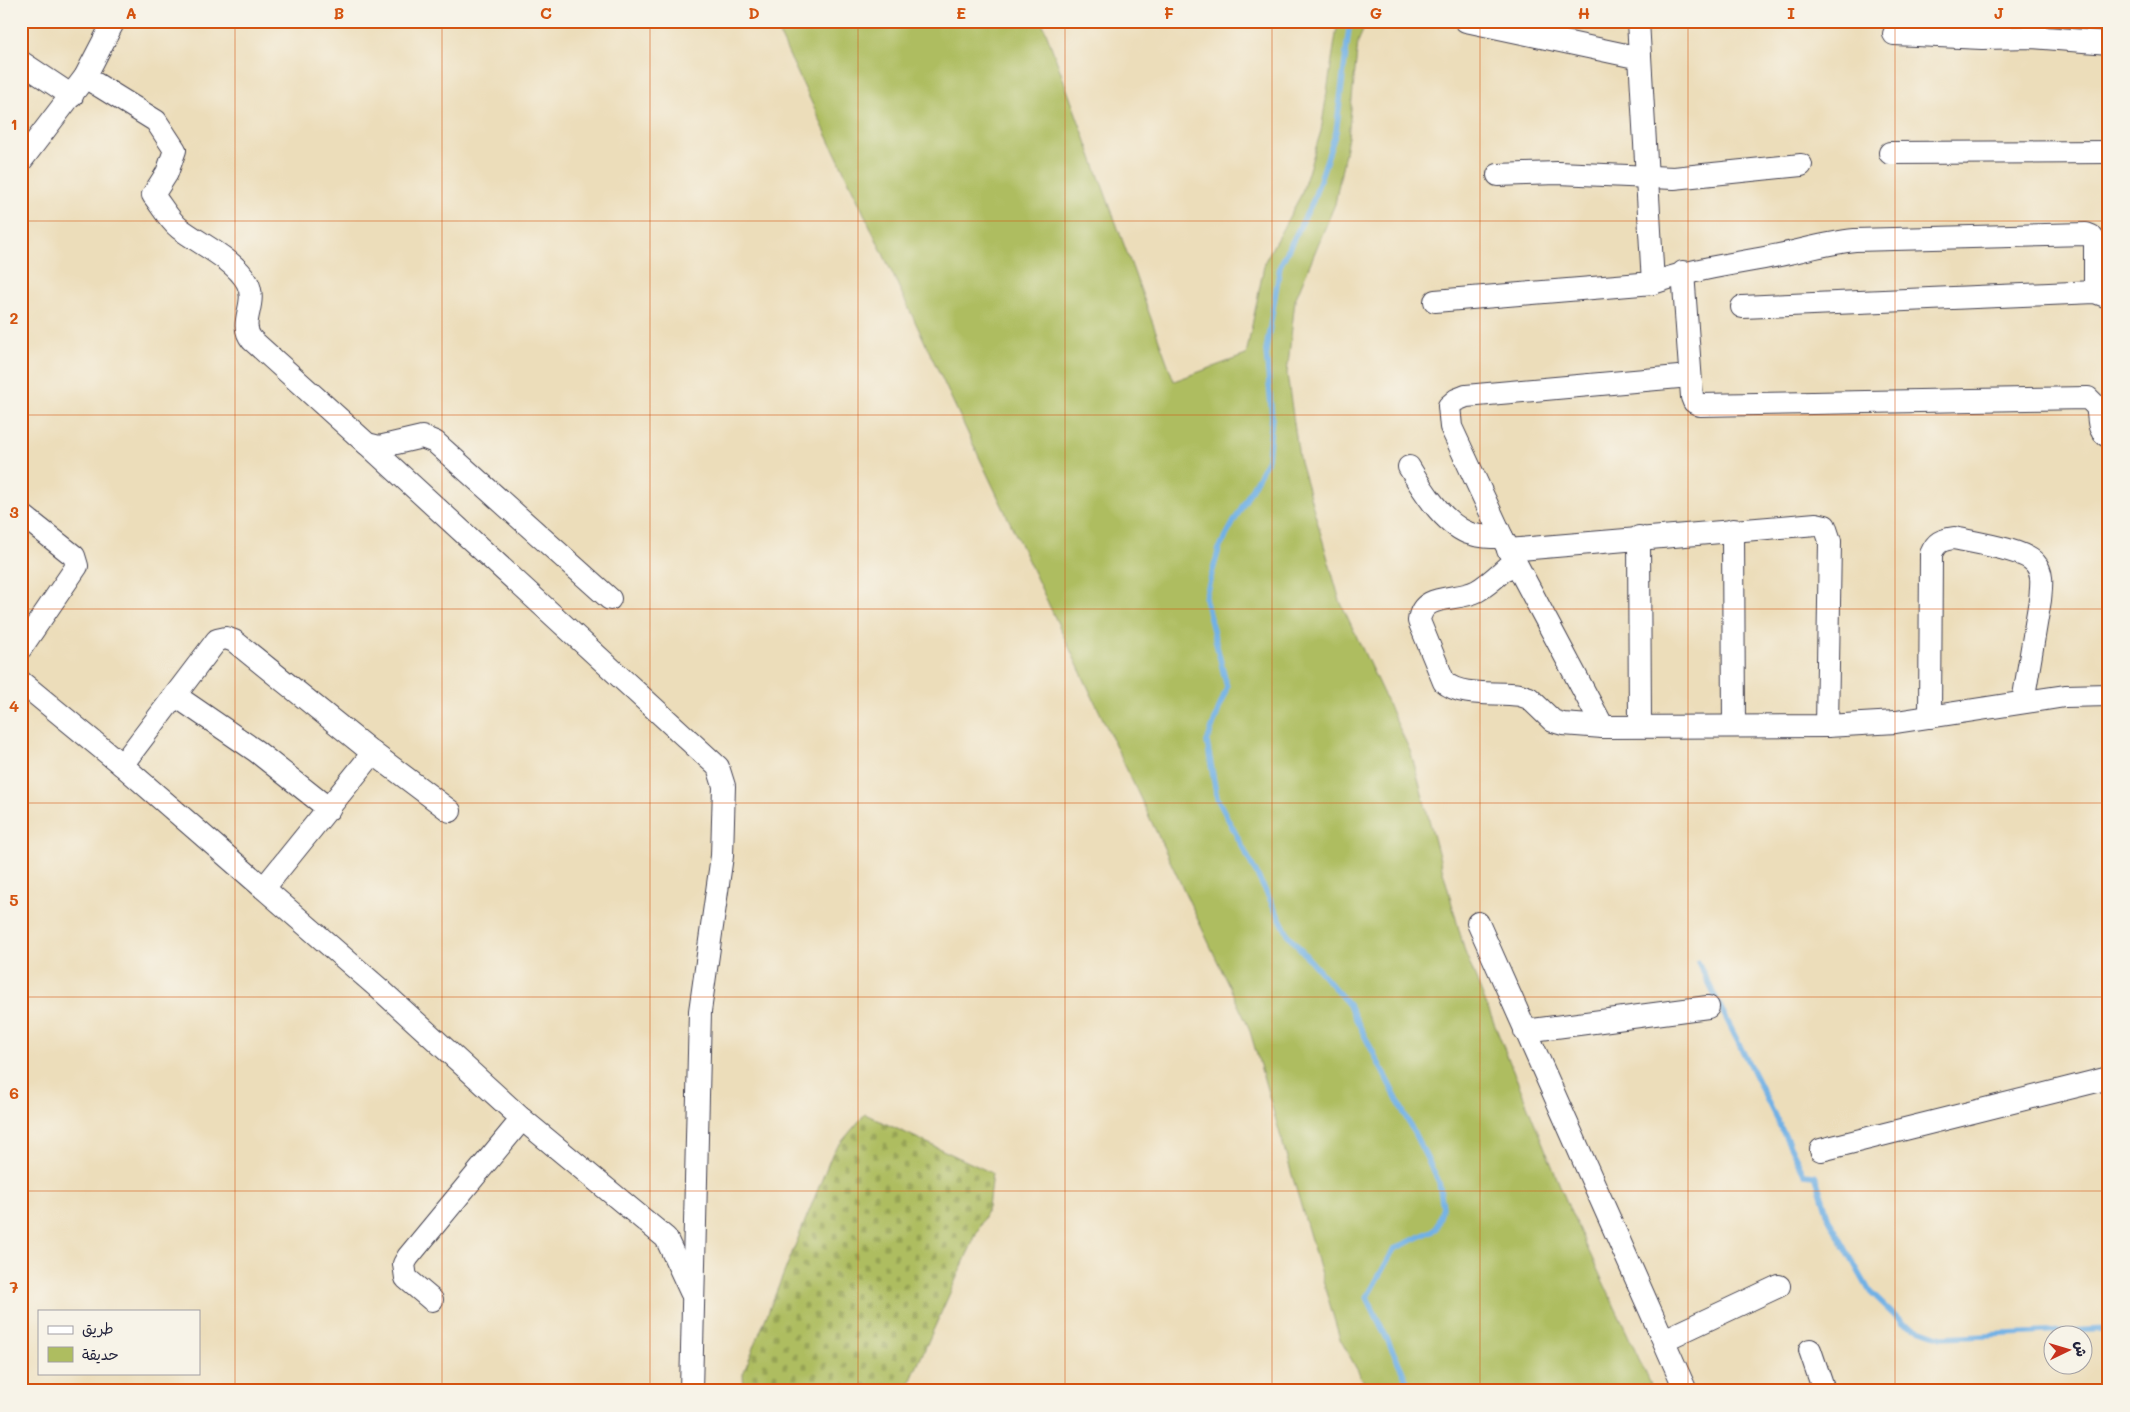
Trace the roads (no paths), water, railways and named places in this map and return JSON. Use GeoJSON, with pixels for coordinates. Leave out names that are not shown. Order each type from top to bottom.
{"type":"FeatureCollection","features":[{"type":"Feature","properties":{"kind":"street"},"geometry":{"type":"LineString","coordinates":[[21,161],[85,77],[114,21]]}},
{"type":"Feature","properties":{"kind":"street"},"geometry":{"type":"LineString","coordinates":[[1466,21],[1640,58]]}},
{"type":"Feature","properties":{"kind":"street"},"geometry":{"type":"LineString","coordinates":[[1638,21],[1653,283]]}},
{"type":"Feature","properties":{"kind":"street"},"geometry":{"type":"LineString","coordinates":[[1894,34],[1982,38],[2032,37],[2109,43]]}},
{"type":"Feature","properties":{"kind":"street"},"geometry":{"type":"LineString","coordinates":[[21,62],[72,96]]}},
{"type":"Feature","properties":{"kind":"street"},"geometry":{"type":"LineString","coordinates":[[85,77],[156,121],[175,150],[167,173],[153,195],[177,226],[241,271],[249,285],[252,299],[247,314],[248,334],[718,767],[724,786],[722,856],[700,1011],[691,1391]]}},
{"type":"Feature","properties":{"kind":"street"},"geometry":{"type":"LineString","coordinates":[[1890,153],[2109,152]]}},
{"type":"Feature","properties":{"kind":"street"},"geometry":{"type":"LineString","coordinates":[[1498,175],[1558,173],[1647,177],[1711,175],[1801,165]]}},
{"type":"Feature","properties":{"kind":"street"},"geometry":{"type":"LineString","coordinates":[[1435,301],[1653,283],[1683,272],[1771,257],[1831,242],[2086,234],[2092,236],[2095,241],[2102,295],[1742,307]]}},
{"type":"Feature","properties":{"kind":"street"},"geometry":{"type":"LineString","coordinates":[[1683,272],[1690,376],[1694,402],[1709,406],[2088,398],[2097,407],[2099,428],[2103,434],[2109,437]]}},
{"type":"Feature","properties":{"kind":"street"},"geometry":{"type":"LineString","coordinates":[[1603,727],[1508,553],[1450,427],[1449,406],[1456,400],[1466,396],[1690,376]]}},
{"type":"Feature","properties":{"kind":"street"},"geometry":{"type":"LineString","coordinates":[[367,444],[379,446],[422,437],[435,442],[610,599]]}},
{"type":"Feature","properties":{"kind":"street"},"geometry":{"type":"LineString","coordinates":[[1409,467],[1429,498],[1458,528],[1482,537],[1508,553],[1639,537],[1816,524],[1825,526],[1830,541],[1827,726]]}},
{"type":"Feature","properties":{"kind":"street"},"geometry":{"type":"LineString","coordinates":[[21,514],[74,556],[77,566],[21,648]]}},
{"type":"Feature","properties":{"kind":"street"},"geometry":{"type":"LineString","coordinates":[[1734,530],[1734,726]]}},
{"type":"Feature","properties":{"kind":"street"},"geometry":{"type":"LineString","coordinates":[[1639,537],[1640,726]]}},
{"type":"Feature","properties":{"kind":"street"},"geometry":{"type":"LineString","coordinates":[[1930,717],[1930,554],[1935,544],[1954,538],[2024,555],[2035,563],[2040,573],[2042,585],[2023,702]]}},
{"type":"Feature","properties":{"kind":"street"},"geometry":{"type":"LineString","coordinates":[[1508,553],[1487,584],[1478,591],[1468,595],[1428,603],[1420,613],[1419,621],[1444,682],[1451,688],[1461,692],[1520,695],[1528,698],[1553,721],[1563,724],[1603,727],[1827,726],[1896,722],[2065,696],[2109,695]]}},
{"type":"Feature","properties":{"kind":"street"},"geometry":{"type":"LineString","coordinates":[[122,765],[217,640],[230,638],[373,753],[450,811]]}},
{"type":"Feature","properties":{"kind":"street"},"geometry":{"type":"LineString","coordinates":[[21,682],[122,765],[264,888],[383,992],[522,1119],[666,1238],[694,1296]]}},
{"type":"Feature","properties":{"kind":"street"},"geometry":{"type":"LineString","coordinates":[[176,696],[256,751],[328,809]]}},
{"type":"Feature","properties":{"kind":"street"},"geometry":{"type":"LineString","coordinates":[[264,888],[373,753]]}},
{"type":"Feature","properties":{"kind":"street"},"geometry":{"type":"LineString","coordinates":[[1478,923],[1686,1391]]}},
{"type":"Feature","properties":{"kind":"street"},"geometry":{"type":"LineString","coordinates":[[1525,1031],[1708,1007]]}},
{"type":"Feature","properties":{"kind":"street"},"geometry":{"type":"LineString","coordinates":[[1822,1150],[2109,1078]]}},
{"type":"Feature","properties":{"kind":"street"},"geometry":{"type":"LineString","coordinates":[[432,1300],[406,1278],[404,1264],[408,1256],[522,1119]]}},
{"type":"Feature","properties":{"kind":"street"},"geometry":{"type":"LineString","coordinates":[[1664,1340],[1779,1286]]}},
{"type":"Feature","properties":{"kind":"street"},"geometry":{"type":"LineString","coordinates":[[1810,1350],[1824,1391]]}},
{"type":"Feature","properties":{"kind":"waterway"},"geometry":{"type":"LineString","coordinates":[[1350,21],[1336,132],[1313,201],[1280,266],[1266,351],[1272,417],[1268,459],[1219,549],[1205,598],[1227,687],[1207,742],[1217,798],[1289,936],[1349,1005],[1439,1182],[1443,1207],[1436,1229],[1394,1249],[1367,1297],[1412,1391]]}},
{"type":"Feature","properties":{"kind":"waterway"},"geometry":{"type":"LineString","coordinates":[[1698,962],[1804,1174],[1815,1175],[1829,1219],[1870,1292],[1902,1323],[1942,1337],[2109,1329]]}}]}
